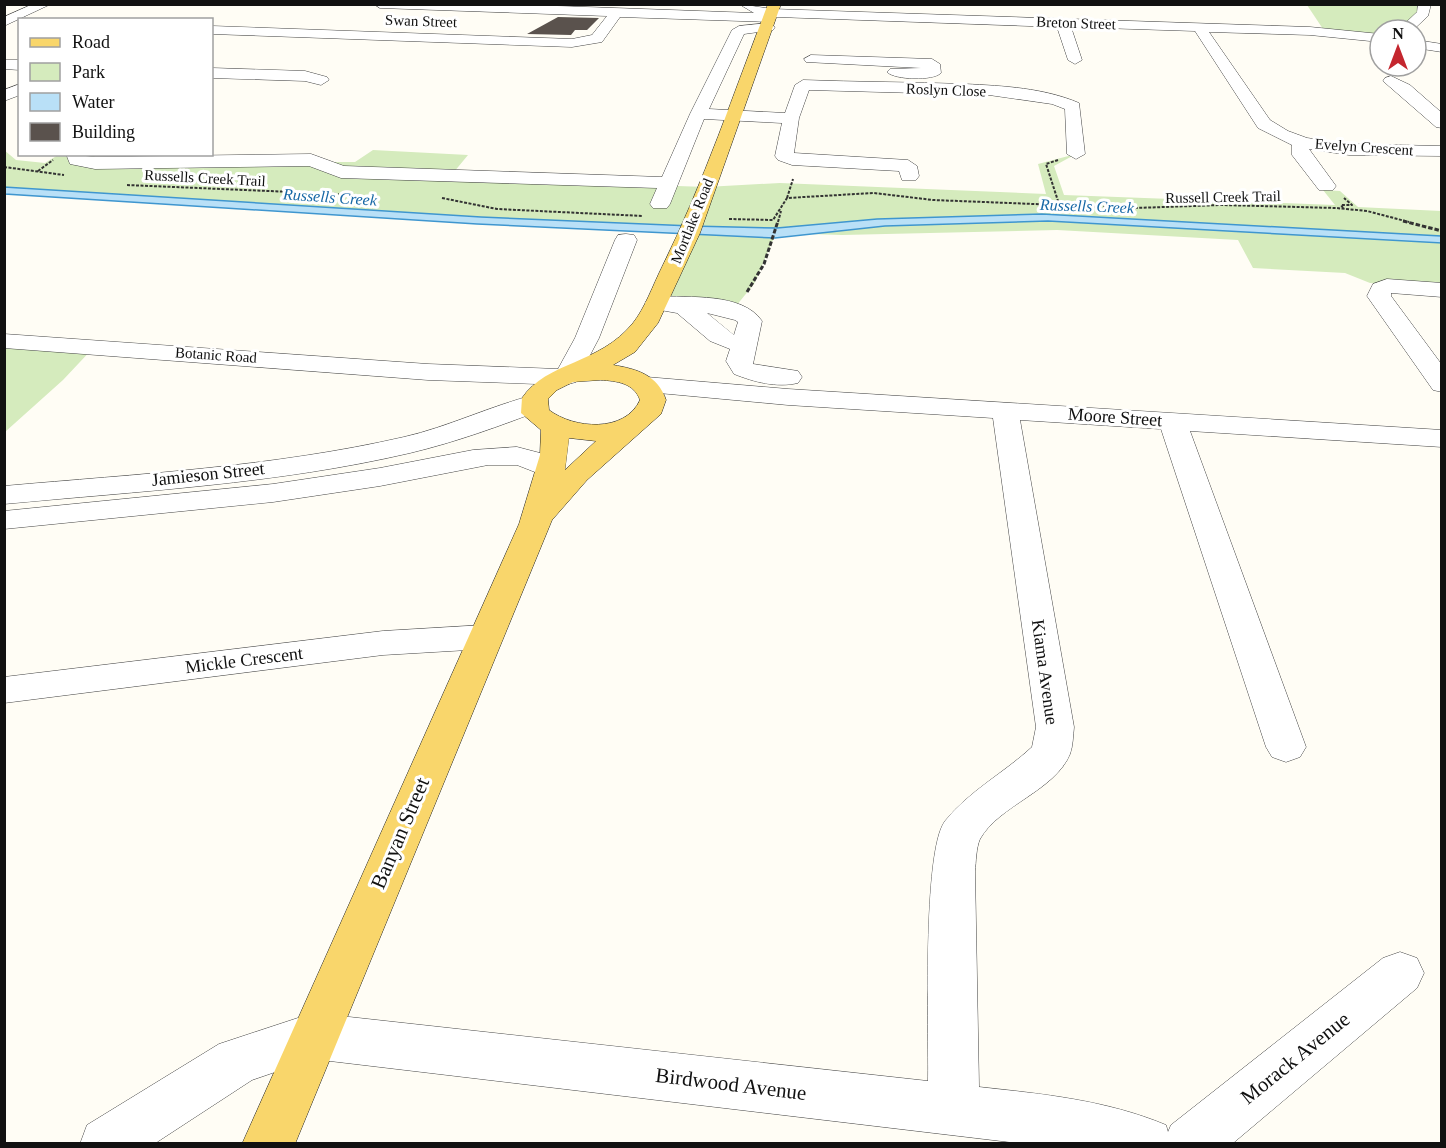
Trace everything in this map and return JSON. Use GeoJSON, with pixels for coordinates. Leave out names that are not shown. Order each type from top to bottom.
{"type":"FeatureCollection","features":[{"type":"Feature","properties":{"kind":"main road","name":"Mortlake Road"},"geometry":{"type":"LineString","coordinates":[[635,422],[652,405],[652,395],[644,384],[640,358],[660,311],[771,15]]}},
{"type":"Feature","properties":{"kind":"main road","name":"Mortlake Road"},"geometry":{"type":"LineString","coordinates":[[534,401],[543,388],[626,347],[660,311]]}},
{"type":"Feature","properties":{"kind":"main road"},"geometry":{"type":"LineString","coordinates":[[568,376],[610,372],[644,384]]}},
{"type":"Feature","properties":{"kind":"main road"},"geometry":{"type":"LineString","coordinates":[[534,401],[535,413],[552,427],[592,433],[635,422]]}},
{"type":"Feature","properties":{"kind":"main road","name":"Banyan Street"},"geometry":{"type":"LineString","coordinates":[[540,494],[577,474],[635,422]]}},
{"type":"Feature","properties":{"kind":"main road","name":"Banyan Street"},"geometry":{"type":"LineString","coordinates":[[268,1143],[485,637],[554,455],[552,427]]}},
{"type":"Feature","properties":{"kind":"street"},"geometry":{"type":"LineString","coordinates":[[11,21],[45,4]]}},
{"type":"Feature","properties":{"kind":"street"},"geometry":{"type":"LineString","coordinates":[[380,4],[562,8],[616,13],[658,9],[771,15]]}},
{"type":"Feature","properties":{"kind":"street"},"geometry":{"type":"LineString","coordinates":[[745,4],[752,9],[771,15]]}},
{"type":"Feature","properties":{"kind":"street"},"geometry":{"type":"LineString","coordinates":[[1421,7],[1442,16]]}},
{"type":"Feature","properties":{"kind":"street","name":"Breton Street"},"geometry":{"type":"LineString","coordinates":[[771,15],[917,11],[1062,22],[1334,32],[1368,36]]}},
{"type":"Feature","properties":{"kind":"street","name":"Swan Street"},"geometry":{"type":"LineString","coordinates":[[213,30],[572,43],[597,39],[616,13]]}},
{"type":"Feature","properties":{"kind":"street"},"geometry":{"type":"LineString","coordinates":[[862,33],[863,13]]}},
{"type":"Feature","properties":{"kind":"street","name":"Mortlake Road"},"geometry":{"type":"LineString","coordinates":[[660,206],[698,114],[740,27],[771,15]]}},
{"type":"Feature","properties":{"kind":"street"},"geometry":{"type":"LineString","coordinates":[[1062,22],[1075,60]]}},
{"type":"Feature","properties":{"kind":"street","name":"Evelyn Crescent"},"geometry":{"type":"LineString","coordinates":[[1199,27],[1264,124],[1275,133],[1301,143],[1345,148],[1442,152]]}},
{"type":"Feature","properties":{"kind":"street"},"geometry":{"type":"LineString","coordinates":[[873,66],[809,65],[791,118],[784,156],[788,159],[908,167]]}},
{"type":"Feature","properties":{"kind":"street","name":"Roslyn Close"},"geometry":{"type":"LineString","coordinates":[[809,65],[1058,98],[1073,107],[1076,154]]}},
{"type":"Feature","properties":{"kind":"street"},"geometry":{"type":"LineString","coordinates":[[213,73],[305,76],[321,80]]}},
{"type":"Feature","properties":{"kind":"street"},"geometry":{"type":"LineString","coordinates":[[1391,81],[1404,88],[1442,123]]}},
{"type":"Feature","properties":{"kind":"street"},"geometry":{"type":"LineString","coordinates":[[4,96],[18,90]]}},
{"type":"Feature","properties":{"kind":"street"},"geometry":{"type":"LineString","coordinates":[[698,114],[791,118]]}},
{"type":"Feature","properties":{"kind":"street"},"geometry":{"type":"LineString","coordinates":[[1301,143],[1299,151],[1301,155],[1326,186]]}},
{"type":"Feature","properties":{"kind":"street"},"geometry":{"type":"LineString","coordinates":[[75,156],[76,160],[94,163],[311,160],[341,172],[546,177],[669,183]]}},
{"type":"Feature","properties":{"kind":"street"},"geometry":{"type":"LineString","coordinates":[[568,376],[587,338],[626,240]]}},
{"type":"Feature","properties":{"kind":"street"},"geometry":{"type":"LineString","coordinates":[[1442,290],[1387,286],[1381,289],[1379,296],[1442,384]]}},
{"type":"Feature","properties":{"kind":"street"},"geometry":{"type":"LineString","coordinates":[[660,311],[732,309],[744,314],[750,321],[733,339]]}},
{"type":"Feature","properties":{"kind":"street"},"geometry":{"type":"LineString","coordinates":[[660,311],[693,311],[733,339],[739,365],[747,372],[845,383],[889,403]]}},
{"type":"Feature","properties":{"kind":"street","name":"Botanic Road"},"geometry":{"type":"LineString","coordinates":[[4,341],[440,373],[568,376]]}},
{"type":"Feature","properties":{"kind":"street"},"geometry":{"type":"LineString","coordinates":[[431,439],[473,417],[484,398],[480,386],[440,373]]}},
{"type":"Feature","properties":{"kind":"street","name":"Botanic Road"},"geometry":{"type":"LineString","coordinates":[[440,373],[506,385],[534,401]]}},
{"type":"Feature","properties":{"kind":"street","name":"Moore Street"},"geometry":{"type":"LineString","coordinates":[[644,384],[788,397],[1442,439]]}},
{"type":"Feature","properties":{"kind":"street","name":"Moore Street"},"geometry":{"type":"LineString","coordinates":[[635,422],[677,406],[708,400],[788,397]]}},
{"type":"Feature","properties":{"kind":"street","name":"Jamieson Street"},"geometry":{"type":"LineString","coordinates":[[431,439],[534,401]]}},
{"type":"Feature","properties":{"kind":"street","name":"Kiama Avenue"},"geometry":{"type":"LineString","coordinates":[[954,1110],[953,871],[959,835],[979,811],[1031,772],[1051,753],[1055,727],[1005,410]]}},
{"type":"Feature","properties":{"kind":"street"},"geometry":{"type":"LineString","coordinates":[[1172,421],[1286,747]]}},
{"type":"Feature","properties":{"kind":"street","name":"Jamieson Street"},"geometry":{"type":"LineString","coordinates":[[4,495],[249,470],[319,461],[431,439],[552,427]]}},
{"type":"Feature","properties":{"kind":"street"},"geometry":{"type":"LineString","coordinates":[[431,439],[481,441],[513,446],[527,451],[540,494]]}},
{"type":"Feature","properties":{"kind":"street"},"geometry":{"type":"LineString","coordinates":[[4,520],[369,480],[476,458],[514,456],[530,459],[540,494]]}},
{"type":"Feature","properties":{"kind":"street","name":"Mickle Crescent"},"geometry":{"type":"LineString","coordinates":[[4,690],[383,643],[485,637]]}},
{"type":"Feature","properties":{"kind":"street","name":"Morack Avenue"},"geometry":{"type":"LineString","coordinates":[[1190,1143],[1400,973]]}},
{"type":"Feature","properties":{"kind":"street"},"geometry":{"type":"LineString","coordinates":[[106,1143],[237,1061],[312,1036]]}},
{"type":"Feature","properties":{"kind":"street","name":"Birdwood Avenue"},"geometry":{"type":"LineString","coordinates":[[312,1036],[1073,1124],[1147,1143]]}},
{"type":"Feature","properties":{"kind":"path"},"geometry":{"type":"LineString","coordinates":[[1059,204],[1046,164],[1076,154]]}},
{"type":"Feature","properties":{"kind":"path"},"geometry":{"type":"LineString","coordinates":[[38,171],[56,158]]}},
{"type":"Feature","properties":{"kind":"path"},"geometry":{"type":"LineString","coordinates":[[4,168],[70,176]]}},
{"type":"Feature","properties":{"kind":"path"},"geometry":{"type":"LineString","coordinates":[[732,309],[754,284],[774,242],[781,211],[794,175]]}},
{"type":"Feature","properties":{"kind":"path","name":"Russells Creek Trail"},"geometry":{"type":"LineString","coordinates":[[124,184],[146,187],[342,194]]}},
{"type":"Feature","properties":{"kind":"path","name":"Russell Creek Trail"},"geometry":{"type":"LineString","coordinates":[[787,198],[874,193],[933,200],[1135,208],[1222,205],[1352,208],[1442,231]]}},
{"type":"Feature","properties":{"kind":"path"},"geometry":{"type":"LineString","coordinates":[[432,197],[497,209],[644,216]]}},
{"type":"Feature","properties":{"kind":"path"},"geometry":{"type":"LineString","coordinates":[[729,219],[773,220],[781,211]]}},
{"type":"Feature","properties":{"kind":"green space"},"geometry":{"type":"Polygon","coordinates":[[[1412,4],[1425,6],[1415,18],[1368,18],[1368,37],[1325,32],[1307,5],[1412,4]]]}},
{"type":"Feature","properties":{"kind":"green space"},"geometry":{"type":"Polygon","coordinates":[[[4,150],[16,160],[45,163],[56,156],[94,156],[95,162],[355,162],[373,150],[468,155],[449,178],[706,187],[780,183],[1046,194],[1038,164],[1076,154],[1054,166],[1064,195],[1335,205],[1323,190],[1340,191],[1358,207],[1441,211],[1441,287],[1370,283],[1345,273],[1253,268],[1238,240],[1057,230],[842,235],[776,233],[754,284],[736,306],[657,303],[690,231],[5,191],[4,150]]]}},
{"type":"Feature","properties":{"kind":"green space"},"geometry":{"type":"Polygon","coordinates":[[[4,341],[95,346],[63,380],[5,432],[4,341]]]}},
{"type":"Feature","properties":{"kind":"water"},"geometry":{"type":"Polygon","coordinates":[[[4,187],[481,217],[692,226],[777,228],[877,219],[1042,214],[1441,236],[1442,243],[1048,221],[885,226],[775,238],[477,224],[5,194],[4,187]]]}},
{"type":"Feature","properties":{"kind":"building"},"geometry":{"type":"Polygon","coordinates":[[[558,17],[599,18],[587,30],[575,30],[571,35],[527,34],[558,17]]]}},
{"type":"Feature","properties":{"kind":"water label","name":"Russells Creek"},"geometry":{"type":"Point","coordinates":[330,197]}},
{"type":"Feature","properties":{"kind":"water label","name":"Russells Creek"},"geometry":{"type":"Point","coordinates":[1087,206]}}]}
